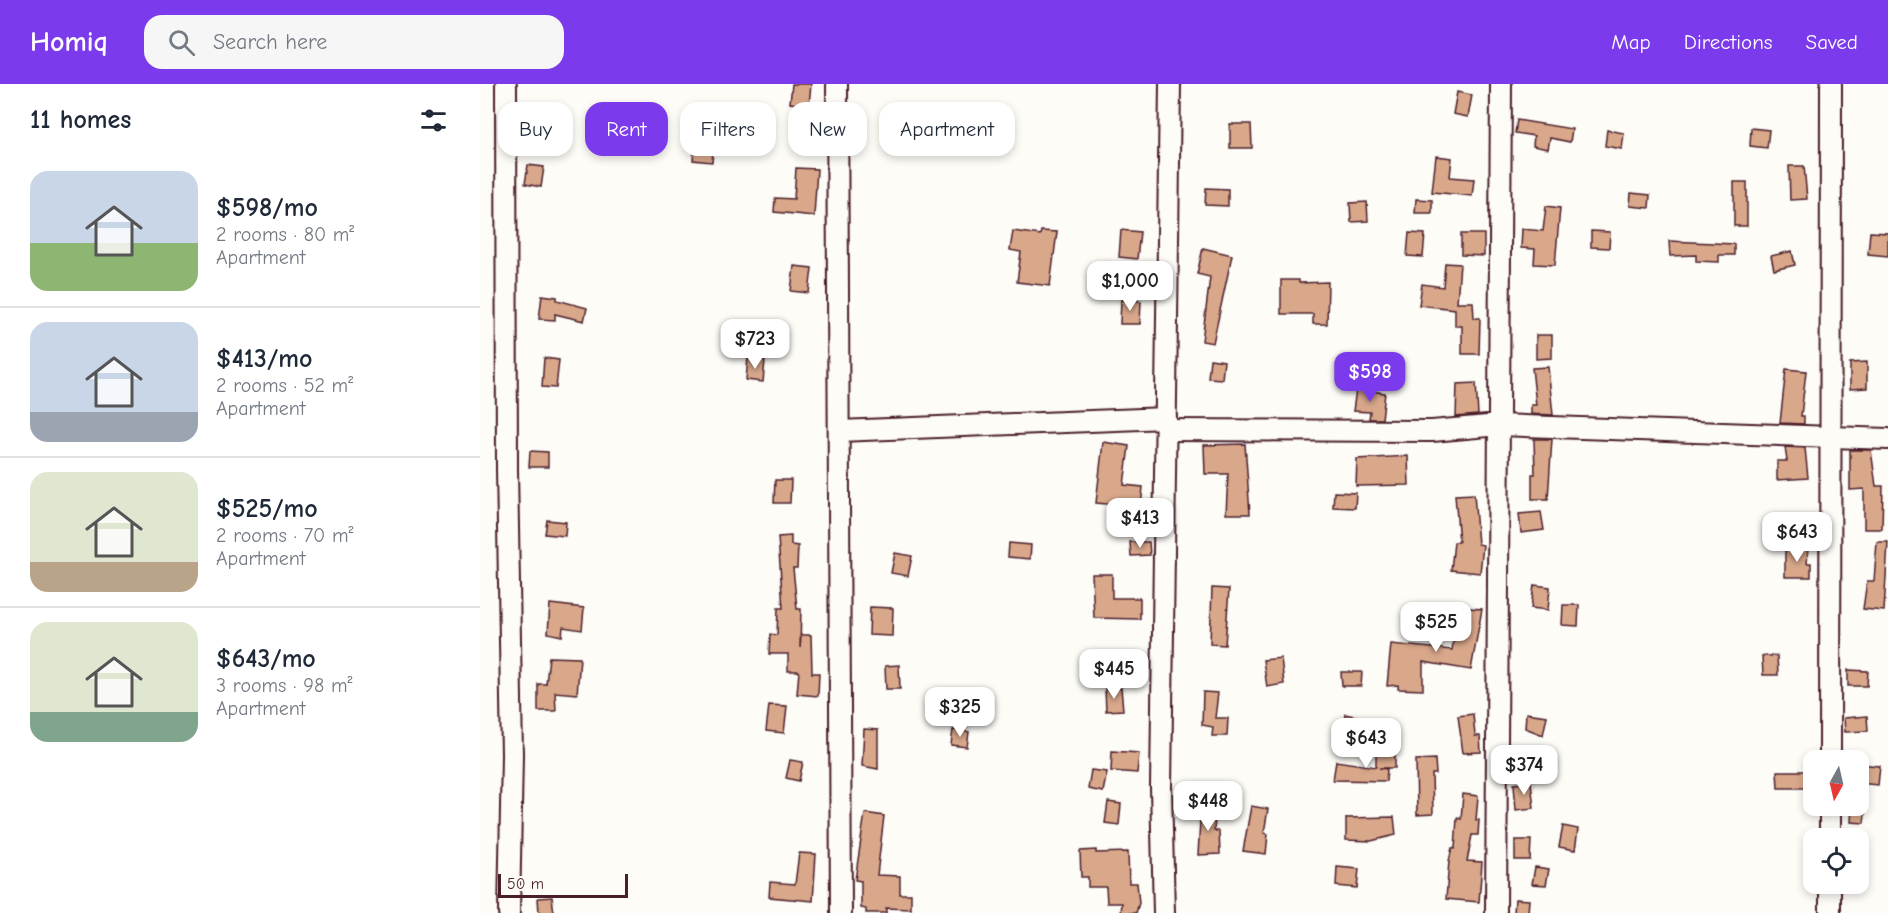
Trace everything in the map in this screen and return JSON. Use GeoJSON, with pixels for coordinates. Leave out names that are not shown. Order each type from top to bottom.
{"type":"FeatureCollection","features":[{"type":"Feature","properties":{"kind":"street"},"geometry":{"type":"LineString","coordinates":[[506,84],[507,469],[512,755],[509,913]]}},
{"type":"Feature","properties":{"kind":"street"},"geometry":{"type":"LineString","coordinates":[[837,84],[842,710],[841,913]]}},
{"type":"Feature","properties":{"kind":"street"},"geometry":{"type":"LineString","coordinates":[[1164,913],[1161,787],[1170,84]]}},
{"type":"Feature","properties":{"kind":"street"},"geometry":{"type":"LineString","coordinates":[[1496,913],[1501,84]]}},
{"type":"Feature","properties":{"kind":"street"},"geometry":{"type":"LineString","coordinates":[[1830,750],[1831,84]]}},
{"type":"Feature","properties":{"kind":"street"},"geometry":{"type":"LineString","coordinates":[[839,430],[1166,424],[1432,431],[1499,424],[1888,439]]}},
{"type":"Feature","properties":{"kind":"street"},"geometry":{"type":"LineString","coordinates":[[1830,894],[1830,913]]}},
{"type":"Feature","properties":{"kind":"building"},"geometry":{"type":"Polygon","coordinates":[[[792,84],[811,84],[809,102],[790,102],[792,84]]]}},
{"type":"Feature","properties":{"kind":"building"},"geometry":{"type":"Polygon","coordinates":[[[1457,92],[1472,95],[1468,117],[1453,114],[1457,92]]]}},
{"type":"Feature","properties":{"kind":"building"},"geometry":{"type":"Polygon","coordinates":[[[1517,120],[1572,129],[1570,142],[1550,138],[1548,149],[1533,146],[1534,136],[1515,133],[1517,120]]]}},
{"type":"Feature","properties":{"kind":"building"},"geometry":{"type":"Polygon","coordinates":[[[1230,124],[1251,124],[1252,148],[1230,148],[1230,124]]]}},
{"type":"Feature","properties":{"kind":"building"},"geometry":{"type":"Polygon","coordinates":[[[1751,128],[1769,130],[1767,148],[1750,146],[1751,128]]]}},
{"type":"Feature","properties":{"kind":"building"},"geometry":{"type":"Polygon","coordinates":[[[1607,130],[1624,133],[1622,149],[1605,146],[1607,130]]]}},
{"type":"Feature","properties":{"kind":"building"},"geometry":{"type":"Polygon","coordinates":[[[693,156],[713,156],[712,162],[693,160],[693,156]]]}},
{"type":"Feature","properties":{"kind":"building"},"geometry":{"type":"Polygon","coordinates":[[[1436,156],[1452,158],[1450,177],[1474,179],[1472,196],[1432,192],[1436,156]]]}},
{"type":"Feature","properties":{"kind":"building"},"geometry":{"type":"Polygon","coordinates":[[[528,165],[544,167],[541,187],[525,184],[528,165]]]}},
{"type":"Feature","properties":{"kind":"building"},"geometry":{"type":"Polygon","coordinates":[[[1789,166],[1804,166],[1807,199],[1790,200],[1789,166]]]}},
{"type":"Feature","properties":{"kind":"building"},"geometry":{"type":"Polygon","coordinates":[[[796,168],[817,169],[814,216],[774,212],[775,198],[794,199],[796,168]]]}},
{"type":"Feature","properties":{"kind":"building"},"geometry":{"type":"Polygon","coordinates":[[[1734,182],[1747,182],[1747,226],[1734,226],[1734,182]]]}},
{"type":"Feature","properties":{"kind":"building"},"geometry":{"type":"Polygon","coordinates":[[[1206,188],[1228,189],[1228,206],[1205,205],[1206,188]]]}},
{"type":"Feature","properties":{"kind":"building"},"geometry":{"type":"Polygon","coordinates":[[[1631,193],[1650,195],[1649,208],[1630,206],[1631,193]]]}},
{"type":"Feature","properties":{"kind":"building"},"geometry":{"type":"Polygon","coordinates":[[[1416,199],[1432,200],[1432,213],[1415,213],[1416,199]]]}},
{"type":"Feature","properties":{"kind":"building"},"geometry":{"type":"Polygon","coordinates":[[[1367,202],[1368,221],[1351,222],[1350,203],[1367,202]]]}},
{"type":"Feature","properties":{"kind":"building"},"geometry":{"type":"Polygon","coordinates":[[[1546,206],[1560,208],[1555,265],[1534,264],[1535,249],[1521,248],[1522,229],[1543,231],[1546,206]]]}},
{"type":"Feature","properties":{"kind":"building"},"geometry":{"type":"Polygon","coordinates":[[[1121,230],[1140,232],[1137,259],[1119,257],[1121,230]]]}},
{"type":"Feature","properties":{"kind":"building"},"geometry":{"type":"Polygon","coordinates":[[[1013,231],[1040,235],[1041,231],[1057,232],[1050,286],[1017,282],[1021,252],[1010,250],[1013,231]]]}},
{"type":"Feature","properties":{"kind":"building"},"geometry":{"type":"Polygon","coordinates":[[[1591,231],[1610,232],[1609,248],[1591,247],[1591,231]]]}},
{"type":"Feature","properties":{"kind":"building"},"geometry":{"type":"Polygon","coordinates":[[[1870,232],[1888,233],[1888,256],[1868,254],[1870,232]]]}},
{"type":"Feature","properties":{"kind":"building"},"geometry":{"type":"Polygon","coordinates":[[[1409,233],[1425,234],[1423,257],[1407,256],[1409,233]]]}},
{"type":"Feature","properties":{"kind":"building"},"geometry":{"type":"Polygon","coordinates":[[[1461,234],[1484,234],[1484,256],[1461,255],[1461,234]]]}},
{"type":"Feature","properties":{"kind":"building"},"geometry":{"type":"Polygon","coordinates":[[[1669,241],[1734,244],[1734,255],[1719,255],[1719,262],[1696,261],[1696,255],[1670,256],[1669,241]]]}},
{"type":"Feature","properties":{"kind":"building"},"geometry":{"type":"Polygon","coordinates":[[[1203,248],[1232,255],[1213,343],[1202,341],[1210,277],[1197,274],[1203,248]]]}},
{"type":"Feature","properties":{"kind":"building"},"geometry":{"type":"Polygon","coordinates":[[[1792,251],[1795,265],[1774,270],[1771,256],[1792,251]]]}},
{"type":"Feature","properties":{"kind":"building"},"geometry":{"type":"Polygon","coordinates":[[[1445,263],[1460,264],[1457,302],[1473,302],[1474,318],[1480,318],[1479,354],[1462,354],[1462,326],[1455,326],[1455,309],[1419,305],[1422,284],[1443,287],[1445,263]]]}},
{"type":"Feature","properties":{"kind":"building"},"geometry":{"type":"Polygon","coordinates":[[[794,266],[812,268],[809,293],[791,291],[794,266]]]}},
{"type":"Feature","properties":{"kind":"building"},"geometry":{"type":"Polygon","coordinates":[[[1281,280],[1299,280],[1299,283],[1328,282],[1327,324],[1313,324],[1313,314],[1281,314],[1281,280]]]}},
{"type":"Feature","properties":{"kind":"building"},"geometry":{"type":"Polygon","coordinates":[[[542,295],[557,297],[557,300],[587,308],[584,321],[555,314],[555,320],[539,319],[542,295]]]}},
{"type":"Feature","properties":{"kind":"building"},"geometry":{"type":"Polygon","coordinates":[[[1121,300],[1141,301],[1140,324],[1120,324],[1121,300]]]}},
{"type":"Feature","properties":{"kind":"building"},"geometry":{"type":"Polygon","coordinates":[[[1536,335],[1552,335],[1552,358],[1536,359],[1536,335]]]}},
{"type":"Feature","properties":{"kind":"building"},"geometry":{"type":"Polygon","coordinates":[[[544,358],[559,360],[556,388],[542,387],[544,358]]]}},
{"type":"Feature","properties":{"kind":"building"},"geometry":{"type":"Polygon","coordinates":[[[748,358],[765,360],[763,382],[746,380],[748,358]]]}},
{"type":"Feature","properties":{"kind":"building"},"geometry":{"type":"Polygon","coordinates":[[[1210,359],[1224,361],[1222,379],[1208,378],[1210,359]]]}},
{"type":"Feature","properties":{"kind":"building"},"geometry":{"type":"Polygon","coordinates":[[[1867,362],[1867,388],[1850,389],[1850,363],[1867,362]]]}},
{"type":"Feature","properties":{"kind":"building"},"geometry":{"type":"Polygon","coordinates":[[[1548,367],[1553,415],[1531,414],[1531,405],[1536,405],[1532,368],[1548,367]]]}},
{"type":"Feature","properties":{"kind":"building"},"geometry":{"type":"Polygon","coordinates":[[[1786,369],[1806,371],[1801,416],[1804,416],[1804,424],[1780,423],[1786,369]]]}},
{"type":"Feature","properties":{"kind":"building"},"geometry":{"type":"Polygon","coordinates":[[[1476,383],[1478,415],[1456,417],[1457,384],[1476,383]]]}},
{"type":"Feature","properties":{"kind":"building"},"geometry":{"type":"Polygon","coordinates":[[[1356,389],[1385,393],[1382,419],[1369,419],[1370,412],[1353,411],[1356,389]]]}},
{"type":"Feature","properties":{"kind":"building"},"geometry":{"type":"Polygon","coordinates":[[[1534,439],[1552,439],[1548,499],[1532,499],[1532,474],[1535,474],[1534,439]]]}},
{"type":"Feature","properties":{"kind":"building"},"geometry":{"type":"Polygon","coordinates":[[[1103,442],[1129,446],[1124,485],[1143,487],[1141,507],[1096,503],[1103,442]]]}},
{"type":"Feature","properties":{"kind":"building"},"geometry":{"type":"Polygon","coordinates":[[[1245,444],[1250,514],[1226,514],[1228,474],[1205,474],[1204,445],[1245,444]]]}},
{"type":"Feature","properties":{"kind":"building"},"geometry":{"type":"Polygon","coordinates":[[[1785,447],[1805,448],[1808,478],[1777,480],[1777,461],[1787,461],[1785,447]]]}},
{"type":"Feature","properties":{"kind":"building"},"geometry":{"type":"Polygon","coordinates":[[[1850,450],[1871,450],[1876,486],[1883,486],[1882,529],[1864,529],[1864,489],[1850,490],[1850,450]]]}},
{"type":"Feature","properties":{"kind":"building"},"geometry":{"type":"Polygon","coordinates":[[[530,451],[548,452],[548,467],[529,467],[530,451]]]}},
{"type":"Feature","properties":{"kind":"building"},"geometry":{"type":"Polygon","coordinates":[[[1408,456],[1409,485],[1356,486],[1357,459],[1408,456]]]}},
{"type":"Feature","properties":{"kind":"building"},"geometry":{"type":"Polygon","coordinates":[[[775,480],[791,480],[790,503],[774,503],[775,480]]]}},
{"type":"Feature","properties":{"kind":"building"},"geometry":{"type":"Polygon","coordinates":[[[1334,492],[1356,493],[1355,508],[1333,507],[1334,492]]]}},
{"type":"Feature","properties":{"kind":"building"},"geometry":{"type":"Polygon","coordinates":[[[1474,494],[1478,544],[1483,545],[1480,573],[1451,570],[1454,542],[1459,542],[1455,495],[1474,494]]]}},
{"type":"Feature","properties":{"kind":"building"},"geometry":{"type":"Polygon","coordinates":[[[1541,512],[1544,530],[1521,533],[1519,514],[1541,512]]]}},
{"type":"Feature","properties":{"kind":"building"},"geometry":{"type":"Polygon","coordinates":[[[547,520],[566,522],[565,536],[545,534],[547,520]]]}},
{"type":"Feature","properties":{"kind":"building"},"geometry":{"type":"Polygon","coordinates":[[[791,536],[791,545],[798,546],[797,568],[793,568],[797,609],[801,609],[800,648],[801,635],[811,635],[812,673],[819,673],[818,696],[797,694],[799,671],[788,671],[788,654],[769,654],[770,634],[777,635],[778,608],[783,608],[778,537],[791,536]]]}},
{"type":"Feature","properties":{"kind":"building"},"geometry":{"type":"Polygon","coordinates":[[[1130,542],[1149,542],[1150,555],[1131,556],[1130,542]]]}},
{"type":"Feature","properties":{"kind":"building"},"geometry":{"type":"Polygon","coordinates":[[[1877,542],[1888,542],[1884,611],[1863,609],[1867,581],[1874,581],[1877,542]]]}},
{"type":"Feature","properties":{"kind":"building"},"geometry":{"type":"Polygon","coordinates":[[[1009,543],[1031,545],[1030,559],[1008,557],[1009,543]]]}},
{"type":"Feature","properties":{"kind":"building"},"geometry":{"type":"Polygon","coordinates":[[[1785,547],[1808,549],[1807,563],[1811,563],[1811,577],[1785,577],[1785,547]]]}},
{"type":"Feature","properties":{"kind":"building"},"geometry":{"type":"Polygon","coordinates":[[[895,553],[912,556],[908,576],[891,573],[895,553]]]}},
{"type":"Feature","properties":{"kind":"building"},"geometry":{"type":"Polygon","coordinates":[[[1092,574],[1112,574],[1112,598],[1140,598],[1140,619],[1094,618],[1092,574]]]}},
{"type":"Feature","properties":{"kind":"building"},"geometry":{"type":"Polygon","coordinates":[[[1534,585],[1550,587],[1548,610],[1531,608],[1534,585]]]}},
{"type":"Feature","properties":{"kind":"building"},"geometry":{"type":"Polygon","coordinates":[[[1212,588],[1229,589],[1225,645],[1210,644],[1212,588]]]}},
{"type":"Feature","properties":{"kind":"building"},"geometry":{"type":"Polygon","coordinates":[[[550,604],[584,608],[582,630],[563,627],[562,636],[548,633],[550,604]]]}},
{"type":"Feature","properties":{"kind":"building"},"geometry":{"type":"Polygon","coordinates":[[[1563,605],[1579,605],[1578,626],[1562,625],[1563,605]]]}},
{"type":"Feature","properties":{"kind":"building"},"geometry":{"type":"Polygon","coordinates":[[[870,607],[893,608],[892,636],[869,635],[870,607]]]}},
{"type":"Feature","properties":{"kind":"building"},"geometry":{"type":"Polygon","coordinates":[[[1454,607],[1482,609],[1471,670],[1423,662],[1423,690],[1398,689],[1398,685],[1387,686],[1391,644],[1452,650],[1456,623],[1453,622],[1454,607]]]}},
{"type":"Feature","properties":{"kind":"building"},"geometry":{"type":"Polygon","coordinates":[[[1762,656],[1777,656],[1778,675],[1763,675],[1762,656]]]}},
{"type":"Feature","properties":{"kind":"building"},"geometry":{"type":"Polygon","coordinates":[[[549,657],[580,658],[577,694],[555,692],[556,711],[538,711],[538,684],[546,684],[549,657]]]}},
{"type":"Feature","properties":{"kind":"building"},"geometry":{"type":"Polygon","coordinates":[[[1281,658],[1284,684],[1267,687],[1263,660],[1281,658]]]}},
{"type":"Feature","properties":{"kind":"building"},"geometry":{"type":"Polygon","coordinates":[[[899,665],[900,689],[886,689],[885,666],[899,665]]]}},
{"type":"Feature","properties":{"kind":"building"},"geometry":{"type":"Polygon","coordinates":[[[1848,670],[1868,671],[1867,686],[1848,686],[1848,670]]]}},
{"type":"Feature","properties":{"kind":"building"},"geometry":{"type":"Polygon","coordinates":[[[1341,672],[1362,672],[1361,686],[1342,686],[1341,672]]]}},
{"type":"Feature","properties":{"kind":"building"},"geometry":{"type":"Polygon","coordinates":[[[1121,688],[1123,710],[1106,711],[1105,689],[1121,688]]]}},
{"type":"Feature","properties":{"kind":"building"},"geometry":{"type":"Polygon","coordinates":[[[1203,692],[1218,693],[1215,718],[1228,718],[1227,736],[1212,736],[1213,727],[1202,725],[1203,692]]]}},
{"type":"Feature","properties":{"kind":"building"},"geometry":{"type":"Polygon","coordinates":[[[926,698],[940,699],[938,717],[925,716],[926,698]]]}},
{"type":"Feature","properties":{"kind":"building"},"geometry":{"type":"Polygon","coordinates":[[[769,705],[787,706],[784,733],[766,731],[769,705]]]}},
{"type":"Feature","properties":{"kind":"building"},"geometry":{"type":"Polygon","coordinates":[[[1526,713],[1547,716],[1543,735],[1525,728],[1526,713]]]}},
{"type":"Feature","properties":{"kind":"building"},"geometry":{"type":"Polygon","coordinates":[[[1345,714],[1359,717],[1358,732],[1343,730],[1345,714]]]}},
{"type":"Feature","properties":{"kind":"building"},"geometry":{"type":"Polygon","coordinates":[[[1473,714],[1475,736],[1480,736],[1481,752],[1463,753],[1458,716],[1473,714]]]}},
{"type":"Feature","properties":{"kind":"building"},"geometry":{"type":"Polygon","coordinates":[[[1867,716],[1868,731],[1845,732],[1844,718],[1867,716]]]}},
{"type":"Feature","properties":{"kind":"building"},"geometry":{"type":"Polygon","coordinates":[[[864,729],[878,730],[878,769],[862,766],[864,729]]]}},
{"type":"Feature","properties":{"kind":"building"},"geometry":{"type":"Polygon","coordinates":[[[953,730],[969,732],[967,747],[951,745],[953,730]]]}},
{"type":"Feature","properties":{"kind":"building"},"geometry":{"type":"Polygon","coordinates":[[[1112,751],[1139,753],[1137,773],[1111,771],[1112,751]]]}},
{"type":"Feature","properties":{"kind":"building"},"geometry":{"type":"Polygon","coordinates":[[[1376,751],[1395,751],[1395,768],[1379,768],[1387,769],[1386,781],[1333,780],[1336,761],[1376,767],[1376,751]]]}},
{"type":"Feature","properties":{"kind":"building"},"geometry":{"type":"Polygon","coordinates":[[[1435,759],[1436,774],[1432,774],[1433,814],[1417,815],[1416,760],[1435,759]]]}},
{"type":"Feature","properties":{"kind":"building"},"geometry":{"type":"Polygon","coordinates":[[[790,760],[803,762],[799,781],[786,778],[790,760]]]}},
{"type":"Feature","properties":{"kind":"building"},"geometry":{"type":"Polygon","coordinates":[[[1869,765],[1880,766],[1878,785],[1869,784],[1869,765]]]}},
{"type":"Feature","properties":{"kind":"building"},"geometry":{"type":"Polygon","coordinates":[[[1091,770],[1107,772],[1103,792],[1088,789],[1091,770]]]}},
{"type":"Feature","properties":{"kind":"building"},"geometry":{"type":"Polygon","coordinates":[[[1777,771],[1803,771],[1803,788],[1778,788],[1777,771]]]}},
{"type":"Feature","properties":{"kind":"building"},"geometry":{"type":"Polygon","coordinates":[[[1531,782],[1534,808],[1516,810],[1514,784],[1531,782]]]}},
{"type":"Feature","properties":{"kind":"building"},"geometry":{"type":"Polygon","coordinates":[[[1463,794],[1478,796],[1476,820],[1479,820],[1478,835],[1472,835],[1467,861],[1482,862],[1479,902],[1446,899],[1449,861],[1452,848],[1455,849],[1457,818],[1461,819],[1463,794]]]}},
{"type":"Feature","properties":{"kind":"building"},"geometry":{"type":"Polygon","coordinates":[[[1108,802],[1121,804],[1119,825],[1105,823],[1108,802]]]}},
{"type":"Feature","properties":{"kind":"building"},"geometry":{"type":"Polygon","coordinates":[[[1201,804],[1216,805],[1214,831],[1219,831],[1220,854],[1198,855],[1201,804]]]}},
{"type":"Feature","properties":{"kind":"building"},"geometry":{"type":"Polygon","coordinates":[[[1251,806],[1268,809],[1264,833],[1268,834],[1266,854],[1243,851],[1251,806]]]}},
{"type":"Feature","properties":{"kind":"building"},"geometry":{"type":"Polygon","coordinates":[[[865,813],[884,816],[877,875],[900,876],[900,894],[911,894],[911,909],[886,908],[886,913],[866,913],[866,909],[861,908],[861,881],[855,880],[865,813]]]}},
{"type":"Feature","properties":{"kind":"building"},"geometry":{"type":"Polygon","coordinates":[[[1851,816],[1865,816],[1864,823],[1851,822],[1851,816]]]}},
{"type":"Feature","properties":{"kind":"building"},"geometry":{"type":"Polygon","coordinates":[[[1394,817],[1396,835],[1371,841],[1346,840],[1346,818],[1394,817]]]}},
{"type":"Feature","properties":{"kind":"building"},"geometry":{"type":"Polygon","coordinates":[[[1563,826],[1578,829],[1575,850],[1559,847],[1563,826]]]}},
{"type":"Feature","properties":{"kind":"building"},"geometry":{"type":"Polygon","coordinates":[[[1515,840],[1531,840],[1530,860],[1515,860],[1515,840]]]}},
{"type":"Feature","properties":{"kind":"building"},"geometry":{"type":"Polygon","coordinates":[[[1096,850],[1096,853],[1128,852],[1129,883],[1137,883],[1139,903],[1136,913],[1121,913],[1122,903],[1107,903],[1106,887],[1088,887],[1088,877],[1081,877],[1080,851],[1096,850]]]}},
{"type":"Feature","properties":{"kind":"building"},"geometry":{"type":"Polygon","coordinates":[[[799,853],[816,854],[813,901],[769,897],[770,882],[795,884],[799,853]]]}},
{"type":"Feature","properties":{"kind":"building"},"geometry":{"type":"Polygon","coordinates":[[[1337,867],[1359,869],[1357,888],[1336,886],[1337,867]]]}},
{"type":"Feature","properties":{"kind":"building"},"geometry":{"type":"Polygon","coordinates":[[[1535,867],[1549,869],[1546,885],[1532,884],[1535,867]]]}},
{"type":"Feature","properties":{"kind":"building"},"geometry":{"type":"Polygon","coordinates":[[[552,897],[554,913],[539,913],[538,898],[552,897]]]}},
{"type":"Feature","properties":{"kind":"building"},"geometry":{"type":"Polygon","coordinates":[[[1515,899],[1529,900],[1528,913],[1514,913],[1515,899]]]}}]}
